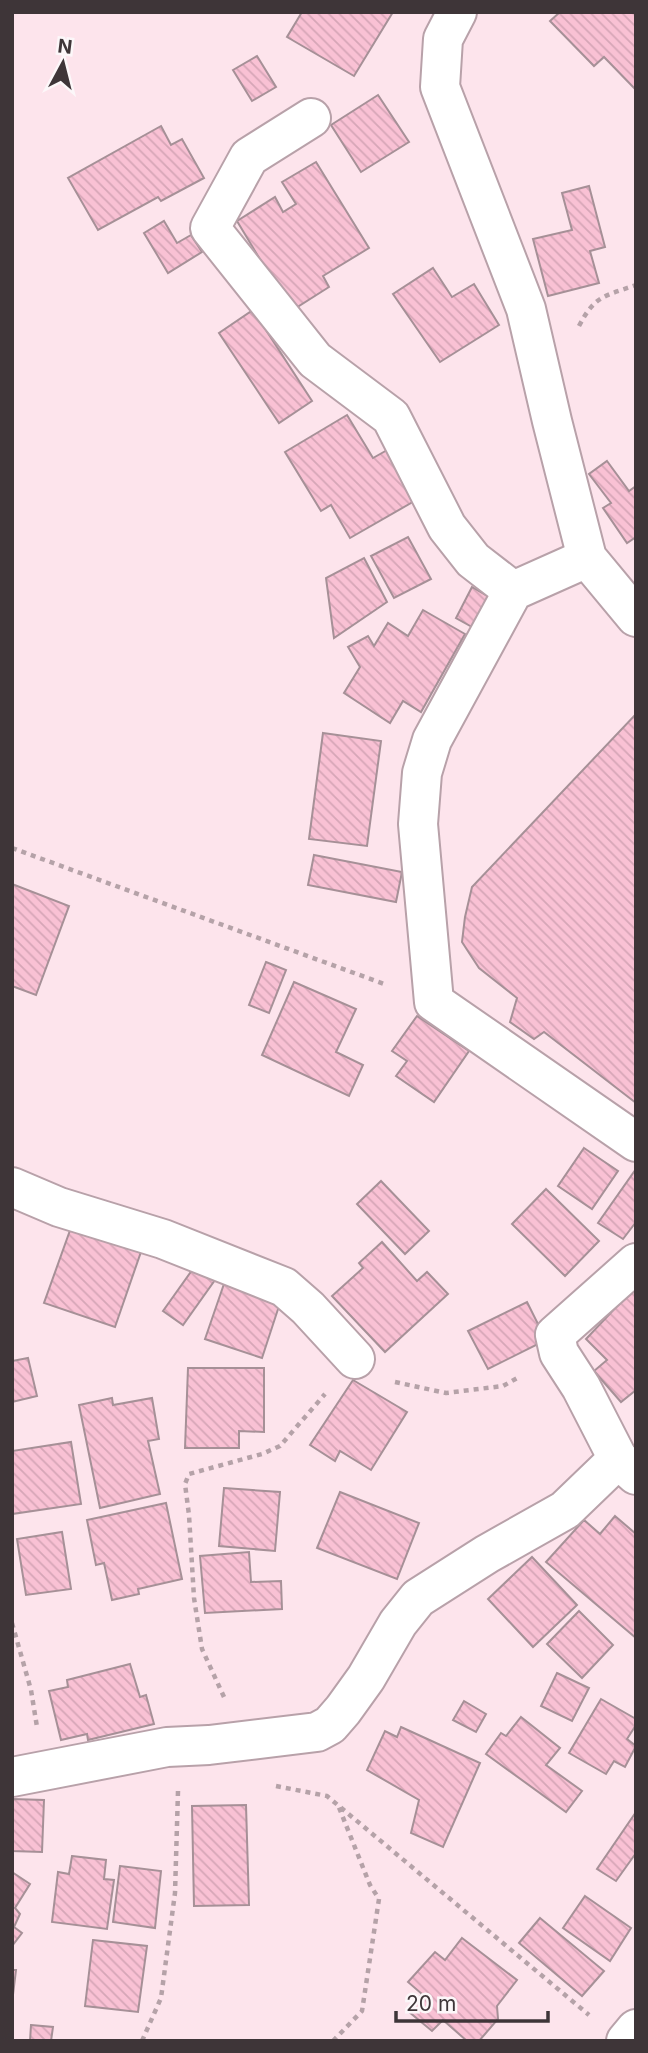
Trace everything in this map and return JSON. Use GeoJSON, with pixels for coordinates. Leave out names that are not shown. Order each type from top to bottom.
{"type":"FeatureCollection","features":[{"type":"Feature","properties":{"kind":"street"},"geometry":{"type":"LineString","coordinates":[[457,12],[443,39],[440,87],[526,309],[587,558],[636,617]]}},
{"type":"Feature","properties":{"kind":"street"},"geometry":{"type":"LineString","coordinates":[[311,118],[249,157],[210,228],[315,360],[391,417],[447,527],[473,560],[513,591]]}},
{"type":"Feature","properties":{"kind":"street"},"geometry":{"type":"LineString","coordinates":[[587,558],[513,591],[432,740],[422,773],[418,824],[434,1002],[636,1142]]}},
{"type":"Feature","properties":{"kind":"street"},"geometry":{"type":"LineString","coordinates":[[12,1187],[59,1208],[163,1239],[284,1287],[308,1308],[355,1359]]}},
{"type":"Feature","properties":{"kind":"street"},"geometry":{"type":"LineString","coordinates":[[28,1774],[167,1747],[231,1743],[317,1732],[330,1725],[366,1678],[398,1623],[418,1598],[487,1554],[565,1510],[627,1467],[559,1353],[555,1335],[636,1263]]}},
{"type":"Feature","properties":{"kind":"street"},"geometry":{"type":"LineString","coordinates":[[612,2032],[636,2029]]}},
{"type":"Feature","properties":{"kind":"path"},"geometry":{"type":"LineString","coordinates":[[576,331],[589,307],[602,297],[636,285]]}},
{"type":"Feature","properties":{"kind":"path"},"geometry":{"type":"LineString","coordinates":[[12,848],[434,1002]]}},
{"type":"Feature","properties":{"kind":"path"},"geometry":{"type":"LineString","coordinates":[[231,1743],[226,1701],[202,1649],[194,1598],[185,1484],[189,1474],[262,1454],[281,1446],[355,1359],[392,1381],[446,1393],[503,1386],[559,1353]]}},
{"type":"Feature","properties":{"kind":"path"},"geometry":{"type":"LineString","coordinates":[[12,1623],[31,1690],[28,1774]]}},
{"type":"Feature","properties":{"kind":"path"},"geometry":{"type":"LineString","coordinates":[[142,2041],[161,1998],[174,1894],[178,1767],[167,1747]]}},
{"type":"Feature","properties":{"kind":"path"},"geometry":{"type":"LineString","coordinates":[[273,1785],[327,1796],[612,2032]]}},
{"type":"Feature","properties":{"kind":"path"},"geometry":{"type":"LineString","coordinates":[[333,2041],[362,2011],[379,1899],[370,1885],[338,1805]]}},
{"type":"Feature","properties":{"kind":"building"},"geometry":{"type":"Polygon","coordinates":[[[302,12],[393,12],[354,76],[287,37],[302,12]]]}},
{"type":"Feature","properties":{"kind":"building"},"geometry":{"type":"Polygon","coordinates":[[[560,12],[636,12],[636,90],[604,57],[594,66],[550,21],[560,12]]]}},
{"type":"Feature","properties":{"kind":"building"},"geometry":{"type":"Polygon","coordinates":[[[257,56],[276,87],[252,101],[233,70],[257,56]]]}},
{"type":"Feature","properties":{"kind":"building"},"geometry":{"type":"Polygon","coordinates":[[[378,95],[409,142],[361,172],[331,125],[378,95]]]}},
{"type":"Feature","properties":{"kind":"building"},"geometry":{"type":"Polygon","coordinates":[[[161,126],[171,145],[182,139],[204,178],[161,201],[158,197],[98,230],[68,178],[161,126]]]}},
{"type":"Feature","properties":{"kind":"building"},"geometry":{"type":"Polygon","coordinates":[[[316,162],[369,248],[323,276],[329,287],[291,311],[237,221],[275,197],[283,212],[296,204],[282,182],[316,162]]]}},
{"type":"Feature","properties":{"kind":"building"},"geometry":{"type":"Polygon","coordinates":[[[589,186],[605,247],[590,251],[599,283],[548,296],[533,239],[572,230],[562,193],[589,186]]]}},
{"type":"Feature","properties":{"kind":"building"},"geometry":{"type":"Polygon","coordinates":[[[164,221],[177,243],[191,235],[202,252],[168,273],[144,233],[164,221]]]}},
{"type":"Feature","properties":{"kind":"building"},"geometry":{"type":"Polygon","coordinates":[[[433,268],[452,297],[474,284],[499,325],[440,362],[393,294],[433,268]]]}},
{"type":"Feature","properties":{"kind":"building"},"geometry":{"type":"Polygon","coordinates":[[[253,310],[312,401],[279,423],[219,333],[253,310]]]}},
{"type":"Feature","properties":{"kind":"building"},"geometry":{"type":"Polygon","coordinates":[[[347,415],[373,458],[389,449],[418,499],[350,538],[331,505],[321,511],[285,452],[347,415]]]}},
{"type":"Feature","properties":{"kind":"building"},"geometry":{"type":"Polygon","coordinates":[[[607,461],[629,491],[636,486],[636,537],[627,543],[603,508],[611,503],[589,474],[607,461]]]}},
{"type":"Feature","properties":{"kind":"building"},"geometry":{"type":"Polygon","coordinates":[[[408,537],[431,579],[394,598],[371,556],[408,537]]]}},
{"type":"Feature","properties":{"kind":"building"},"geometry":{"type":"Polygon","coordinates":[[[364,558],[387,602],[334,638],[326,578],[364,558]]]}},
{"type":"Feature","properties":{"kind":"building"},"geometry":{"type":"Polygon","coordinates":[[[472,587],[489,597],[472,627],[456,618],[472,587]]]}},
{"type":"Feature","properties":{"kind":"building"},"geometry":{"type":"Polygon","coordinates":[[[423,610],[465,634],[421,712],[403,701],[390,723],[344,693],[360,667],[348,647],[368,636],[374,646],[388,623],[408,636],[423,610]]]}},
{"type":"Feature","properties":{"kind":"building"},"geometry":{"type":"Polygon","coordinates":[[[636,714],[636,1103],[544,1032],[534,1039],[510,1022],[517,998],[479,968],[462,942],[472,887],[636,714]]]}},
{"type":"Feature","properties":{"kind":"building"},"geometry":{"type":"Polygon","coordinates":[[[323,733],[381,741],[367,846],[309,839],[323,733]]]}},
{"type":"Feature","properties":{"kind":"building"},"geometry":{"type":"Polygon","coordinates":[[[314,855],[402,872],[396,902],[308,885],[314,855]]]}},
{"type":"Feature","properties":{"kind":"building"},"geometry":{"type":"Polygon","coordinates":[[[12,884],[69,906],[36,995],[12,986],[12,884]]]}},
{"type":"Feature","properties":{"kind":"building"},"geometry":{"type":"Polygon","coordinates":[[[266,962],[286,970],[269,1013],[249,1005],[266,962]]]}},
{"type":"Feature","properties":{"kind":"building"},"geometry":{"type":"Polygon","coordinates":[[[294,982],[356,1009],[336,1052],[363,1065],[349,1096],[262,1055],[294,982]]]}},
{"type":"Feature","properties":{"kind":"building"},"geometry":{"type":"Polygon","coordinates":[[[417,1016],[469,1051],[434,1102],[396,1076],[407,1061],[392,1051],[417,1016]]]}},
{"type":"Feature","properties":{"kind":"building"},"geometry":{"type":"Polygon","coordinates":[[[584,1148],[618,1171],[592,1209],[558,1186],[584,1148]]]}},
{"type":"Feature","properties":{"kind":"building"},"geometry":{"type":"Polygon","coordinates":[[[636,1169],[636,1222],[623,1239],[598,1223],[636,1169]]]}},
{"type":"Feature","properties":{"kind":"building"},"geometry":{"type":"Polygon","coordinates":[[[381,1181],[429,1231],[405,1254],[357,1204],[381,1181]]]}},
{"type":"Feature","properties":{"kind":"building"},"geometry":{"type":"Polygon","coordinates":[[[546,1189],[599,1241],[565,1276],[512,1224],[546,1189]]]}},
{"type":"Feature","properties":{"kind":"building"},"geometry":{"type":"Polygon","coordinates":[[[73,1222],[143,1246],[115,1327],[44,1303],[73,1222]]]}},
{"type":"Feature","properties":{"kind":"building"},"geometry":{"type":"Polygon","coordinates":[[[382,1242],[417,1281],[427,1272],[448,1294],[385,1352],[332,1296],[363,1268],[359,1263],[382,1242]]]}},
{"type":"Feature","properties":{"kind":"building"},"geometry":{"type":"Polygon","coordinates":[[[195,1266],[215,1280],[183,1325],[163,1311],[195,1266]]]}},
{"type":"Feature","properties":{"kind":"building"},"geometry":{"type":"Polygon","coordinates":[[[225,1281],[281,1300],[262,1358],[205,1339],[225,1281]]]}},
{"type":"Feature","properties":{"kind":"building"},"geometry":{"type":"Polygon","coordinates":[[[636,1286],[636,1390],[621,1402],[594,1371],[607,1360],[586,1339],[636,1286]]]}},
{"type":"Feature","properties":{"kind":"building"},"geometry":{"type":"Polygon","coordinates":[[[527,1302],[546,1340],[488,1369],[468,1331],[527,1302]]]}},
{"type":"Feature","properties":{"kind":"building"},"geometry":{"type":"Polygon","coordinates":[[[28,1358],[37,1396],[12,1402],[12,1361],[28,1358]]]}},
{"type":"Feature","properties":{"kind":"building"},"geometry":{"type":"Polygon","coordinates":[[[188,1368],[264,1368],[264,1432],[239,1431],[239,1448],[185,1448],[188,1368]]]}},
{"type":"Feature","properties":{"kind":"building"},"geometry":{"type":"Polygon","coordinates":[[[353,1380],[407,1412],[371,1470],[340,1451],[335,1461],[310,1445],[353,1380]]]}},
{"type":"Feature","properties":{"kind":"building"},"geometry":{"type":"Polygon","coordinates":[[[112,1398],[113,1405],[152,1398],[159,1439],[148,1441],[160,1494],[100,1508],[79,1405],[112,1398]]]}},
{"type":"Feature","properties":{"kind":"building"},"geometry":{"type":"Polygon","coordinates":[[[71,1442],[81,1504],[12,1514],[12,1451],[71,1442]]]}},
{"type":"Feature","properties":{"kind":"building"},"geometry":{"type":"Polygon","coordinates":[[[224,1488],[280,1492],[275,1551],[219,1546],[224,1488]]]}},
{"type":"Feature","properties":{"kind":"building"},"geometry":{"type":"Polygon","coordinates":[[[340,1492],[419,1523],[397,1579],[317,1548],[340,1492]]]}},
{"type":"Feature","properties":{"kind":"building"},"geometry":{"type":"Polygon","coordinates":[[[166,1503],[182,1579],[138,1589],[139,1594],[112,1600],[104,1563],[96,1565],[87,1520],[166,1503]]]}},
{"type":"Feature","properties":{"kind":"building"},"geometry":{"type":"Polygon","coordinates":[[[615,1516],[636,1534],[636,1638],[546,1562],[584,1520],[600,1534],[615,1516]]]}},
{"type":"Feature","properties":{"kind":"building"},"geometry":{"type":"Polygon","coordinates":[[[62,1532],[71,1589],[26,1595],[17,1539],[62,1532]]]}},
{"type":"Feature","properties":{"kind":"building"},"geometry":{"type":"Polygon","coordinates":[[[249,1552],[251,1582],[281,1581],[282,1609],[205,1613],[200,1556],[249,1552]]]}},
{"type":"Feature","properties":{"kind":"building"},"geometry":{"type":"Polygon","coordinates":[[[532,1557],[577,1605],[533,1647],[488,1599],[532,1557]]]}},
{"type":"Feature","properties":{"kind":"building"},"geometry":{"type":"Polygon","coordinates":[[[579,1611],[613,1645],[582,1678],[547,1644],[579,1611]]]}},
{"type":"Feature","properties":{"kind":"building"},"geometry":{"type":"Polygon","coordinates":[[[130,1664],[140,1697],[146,1695],[154,1724],[88,1740],[87,1734],[61,1740],[49,1691],[68,1687],[67,1680],[130,1664]]]}},
{"type":"Feature","properties":{"kind":"building"},"geometry":{"type":"Polygon","coordinates":[[[557,1673],[589,1688],[572,1721],[541,1706],[557,1673]]]}},
{"type":"Feature","properties":{"kind":"building"},"geometry":{"type":"Polygon","coordinates":[[[601,1699],[636,1719],[636,1725],[627,1739],[636,1746],[625,1767],[614,1761],[606,1774],[569,1753],[601,1699]]]}},
{"type":"Feature","properties":{"kind":"building"},"geometry":{"type":"Polygon","coordinates":[[[464,1701],[486,1714],[476,1732],[453,1720],[464,1701]]]}},
{"type":"Feature","properties":{"kind":"building"},"geometry":{"type":"Polygon","coordinates":[[[521,1717],[560,1748],[546,1765],[582,1791],[566,1812],[486,1754],[501,1733],[506,1736],[521,1717]]]}},
{"type":"Feature","properties":{"kind":"building"},"geometry":{"type":"Polygon","coordinates":[[[401,1727],[480,1763],[443,1847],[411,1833],[419,1800],[367,1770],[385,1731],[397,1737],[401,1727]]]}},
{"type":"Feature","properties":{"kind":"building"},"geometry":{"type":"Polygon","coordinates":[[[12,1799],[44,1800],[42,1852],[12,1851],[12,1799]]]}},
{"type":"Feature","properties":{"kind":"building"},"geometry":{"type":"Polygon","coordinates":[[[246,1805],[249,1905],[194,1906],[192,1806],[246,1805]]]}},
{"type":"Feature","properties":{"kind":"building"},"geometry":{"type":"Polygon","coordinates":[[[636,1812],[636,1853],[616,1881],[597,1869],[636,1812]]]}},
{"type":"Feature","properties":{"kind":"building"},"geometry":{"type":"Polygon","coordinates":[[[72,1856],[106,1860],[104,1879],[114,1880],[107,1929],[52,1922],[58,1872],[69,1874],[72,1856]]]}},
{"type":"Feature","properties":{"kind":"building"},"geometry":{"type":"Polygon","coordinates":[[[120,1866],[161,1871],[155,1928],[113,1922],[120,1866]]]}},
{"type":"Feature","properties":{"kind":"building"},"geometry":{"type":"Polygon","coordinates":[[[12,1872],[30,1884],[15,1908],[20,1914],[14,1927],[22,1933],[12,1946],[12,1872]]]}},
{"type":"Feature","properties":{"kind":"building"},"geometry":{"type":"Polygon","coordinates":[[[585,1896],[631,1928],[610,1961],[563,1928],[585,1896]]]}},
{"type":"Feature","properties":{"kind":"building"},"geometry":{"type":"Polygon","coordinates":[[[540,1918],[604,1971],[582,1996],[519,1943],[540,1918]]]}},
{"type":"Feature","properties":{"kind":"building"},"geometry":{"type":"Polygon","coordinates":[[[462,1938],[517,1980],[497,2006],[498,2019],[479,2041],[467,2041],[443,2020],[432,2031],[408,2011],[422,1994],[408,1982],[435,1952],[445,1960],[462,1938]]]}},
{"type":"Feature","properties":{"kind":"building"},"geometry":{"type":"Polygon","coordinates":[[[93,1940],[147,1946],[138,2012],[85,2006],[93,1940]]]}},
{"type":"Feature","properties":{"kind":"building"},"geometry":{"type":"Polygon","coordinates":[[[12,1970],[16,1970],[12,2003],[12,1970]]]}},
{"type":"Feature","properties":{"kind":"building"},"geometry":{"type":"Polygon","coordinates":[[[31,2025],[53,2027],[51,2041],[30,2041],[31,2025]]]}}]}
